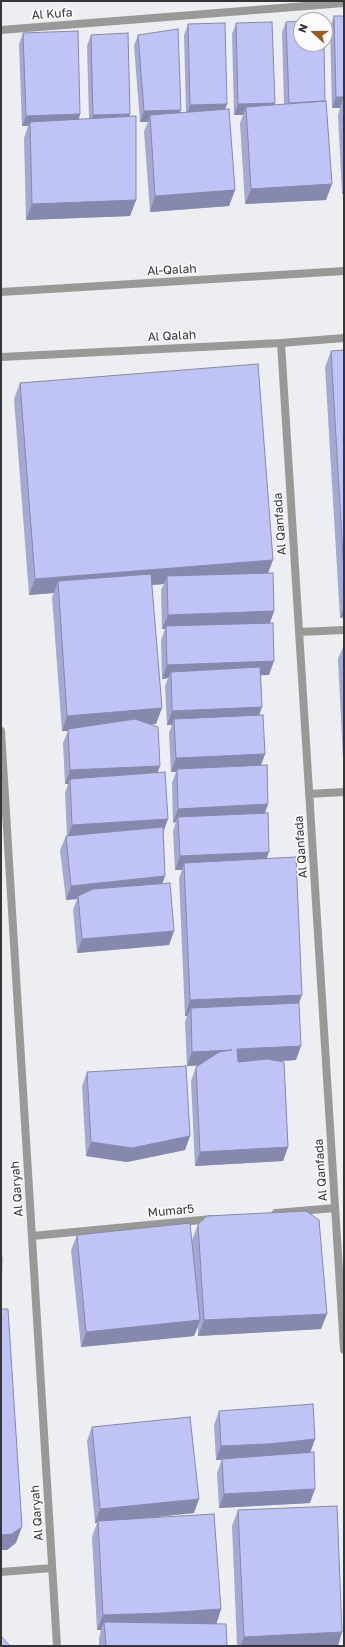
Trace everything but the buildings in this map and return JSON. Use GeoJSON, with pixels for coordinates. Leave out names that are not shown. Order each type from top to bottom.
{"type":"FeatureCollection","features":[{"type":"Feature","properties":{"kind":"street","name":"Al Kufa"},"geometry":{"type":"LineString","coordinates":[[1,30],[344,3]]}},
{"type":"Feature","properties":{"kind":"street","name":"Al-Qalah"},"geometry":{"type":"LineString","coordinates":[[1,292],[344,272]]}},
{"type":"Feature","properties":{"kind":"street","name":"Al Qalah"},"geometry":{"type":"LineString","coordinates":[[1,357],[281,343],[344,338]]}},
{"type":"Feature","properties":{"kind":"street","name":"Al Qanfada"},"geometry":{"type":"LineString","coordinates":[[281,343],[344,1350]]}},
{"type":"Feature","properties":{"kind":"street"},"geometry":{"type":"LineString","coordinates":[[299,632],[344,630]]}},
{"type":"Feature","properties":{"kind":"street","name":"Al Qaryah"},"geometry":{"type":"LineString","coordinates":[[1,731],[57,1646]]}},
{"type":"Feature","properties":{"kind":"street"},"geometry":{"type":"LineString","coordinates":[[309,794],[344,792]]}},
{"type":"Feature","properties":{"kind":"street"},"geometry":{"type":"LineString","coordinates":[[265,1214],[335,1208]]}},
{"type":"Feature","properties":{"kind":"street","name":"Mumar5"},"geometry":{"type":"LineString","coordinates":[[32,1236],[219,1219]]}},
{"type":"Feature","properties":{"kind":"street"},"geometry":{"type":"LineString","coordinates":[[1,1572],[52,1568]]}}]}
